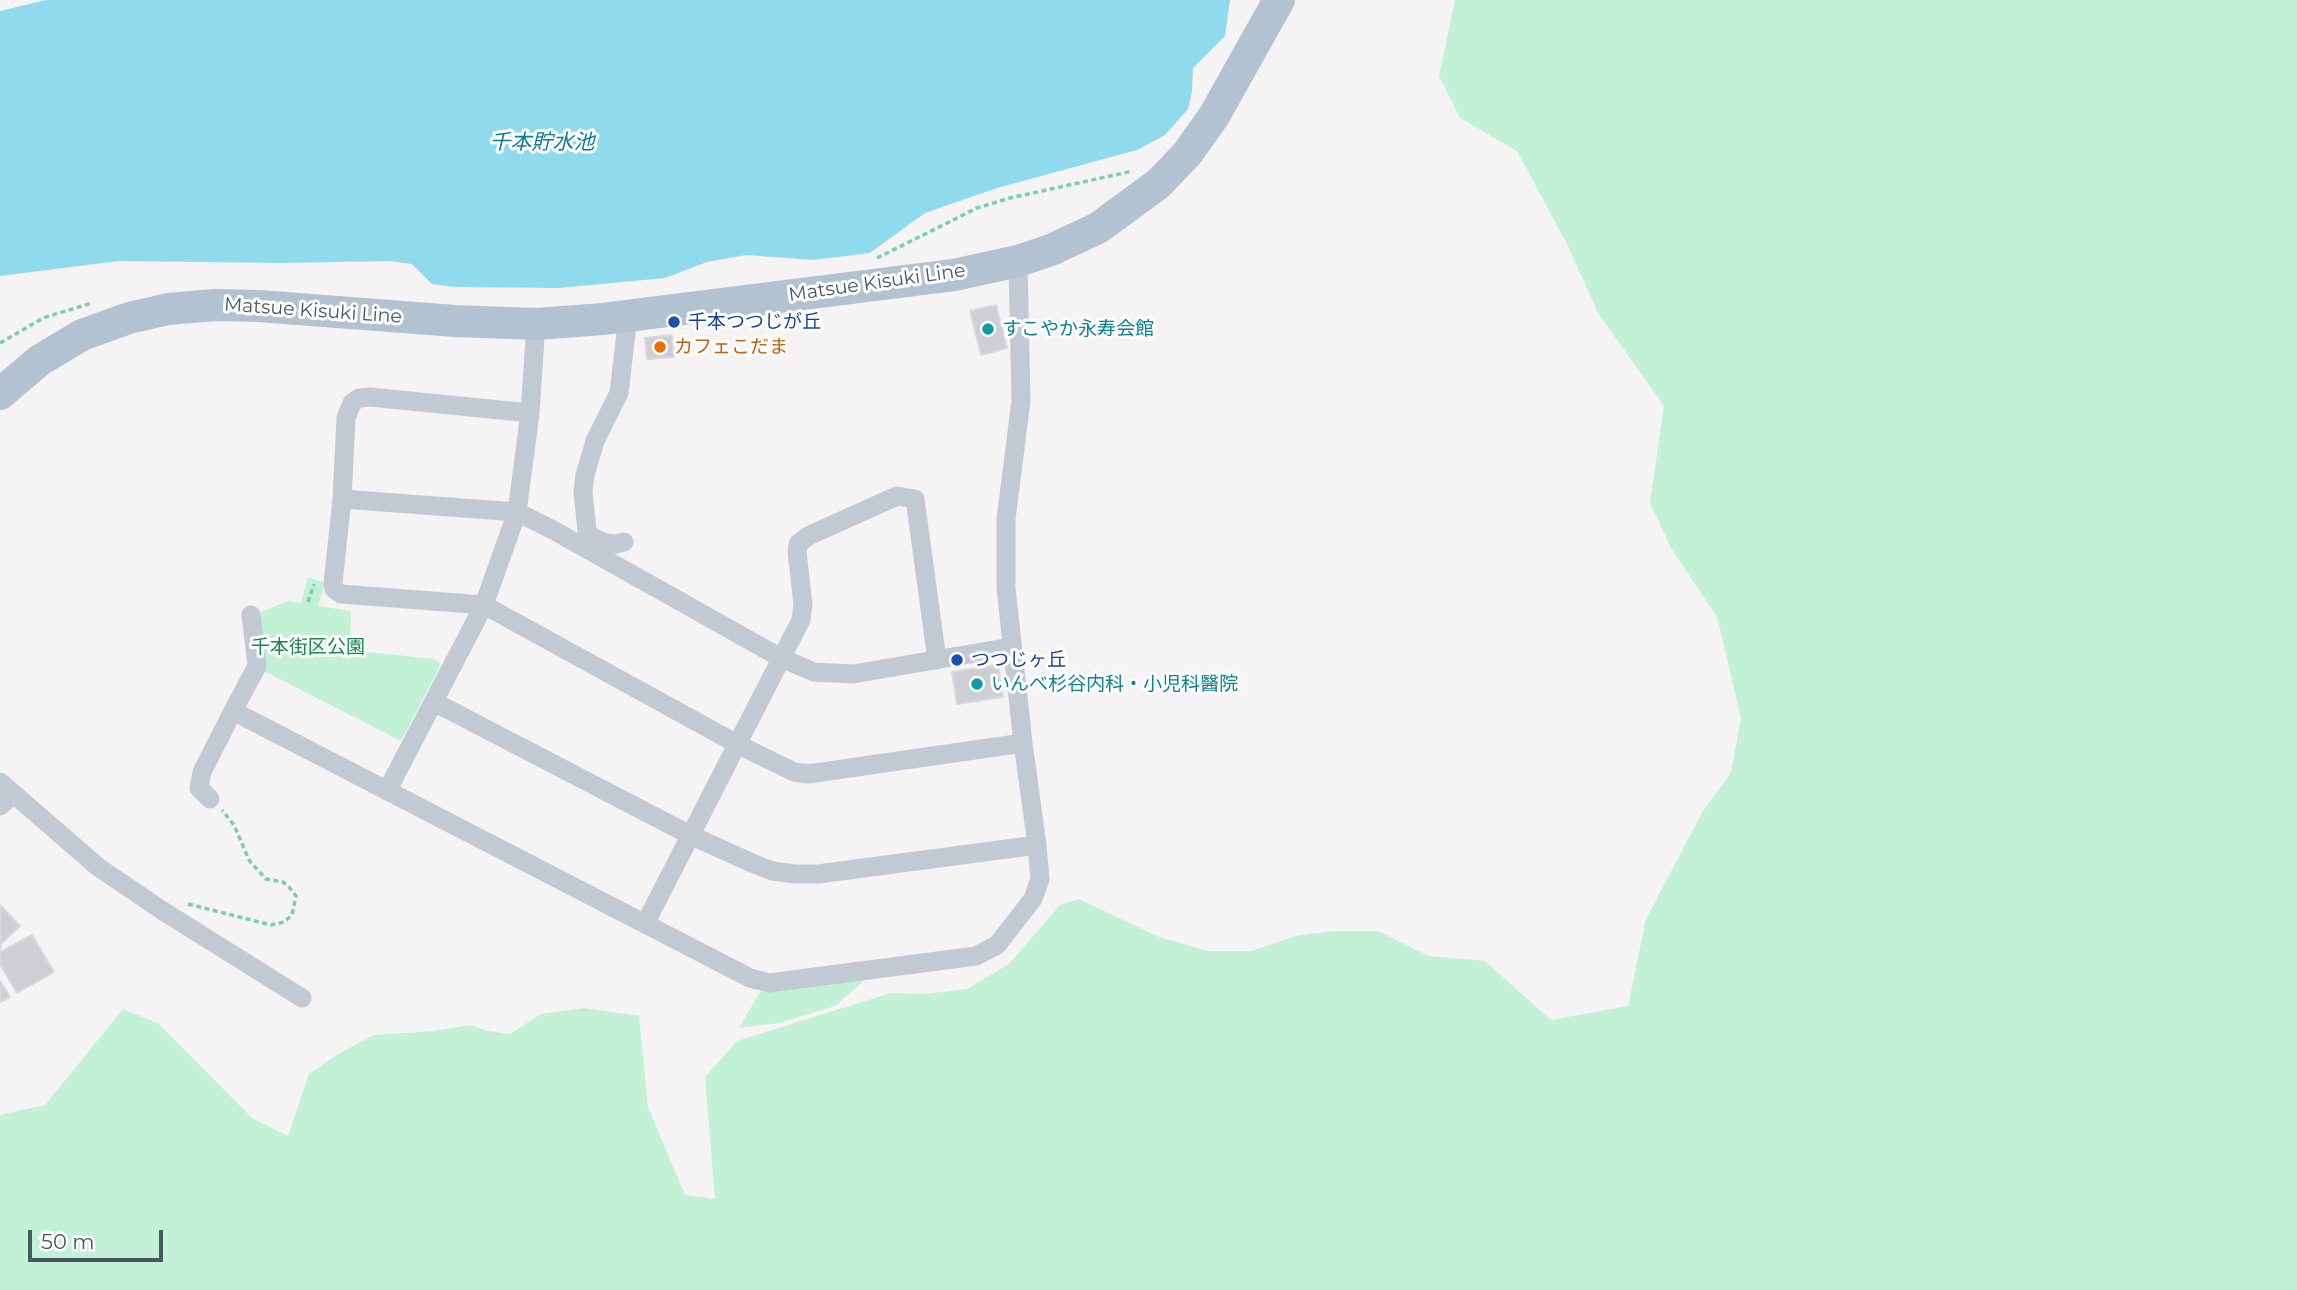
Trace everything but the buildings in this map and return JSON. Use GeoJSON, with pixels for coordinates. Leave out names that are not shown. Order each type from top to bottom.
{"type":"FeatureCollection","features":[{"type":"Feature","properties":{"kind":"main road","name":"Matsue Kisuki Line"},"geometry":{"type":"LineString","coordinates":[[0,394],[40,360],[82,335],[129,318],[168,309],[215,305],[259,306],[455,321],[536,324],[628,316],[954,275],[1018,261],[1051,250],[1098,228],[1158,184],[1187,154],[1213,116],[1279,0]]}},
{"type":"Feature","properties":{"kind":"street"},"geometry":{"type":"LineString","coordinates":[[233,711],[750,978],[769,983],[976,956],[997,945],[1033,899],[1040,879],[1006,588],[1006,519],[1021,401],[1018,261]]}},
{"type":"Feature","properties":{"kind":"street"},"geometry":{"type":"LineString","coordinates":[[624,541],[616,544],[605,543],[592,537],[587,531],[583,492],[595,441],[619,393],[628,316]]}},
{"type":"Feature","properties":{"kind":"street"},"geometry":{"type":"LineString","coordinates":[[387,791],[484,605],[517,512],[530,413],[536,324]]}},
{"type":"Feature","properties":{"kind":"street"},"geometry":{"type":"LineString","coordinates":[[530,413],[370,397],[352,402],[346,418],[334,589],[341,594],[484,605],[737,744],[794,772],[807,774],[1023,743]]}},
{"type":"Feature","properties":{"kind":"street"},"geometry":{"type":"LineString","coordinates":[[646,922],[801,620],[803,604],[797,552],[799,544],[808,536],[897,496],[915,499],[937,660]]}},
{"type":"Feature","properties":{"kind":"street"},"geometry":{"type":"LineString","coordinates":[[342,499],[517,512],[781,659],[814,672],[853,674],[1011,647]]}},
{"type":"Feature","properties":{"kind":"street"},"geometry":{"type":"LineString","coordinates":[[210,799],[199,789],[202,772],[257,666],[251,615]]}},
{"type":"Feature","properties":{"kind":"street"},"geometry":{"type":"LineString","coordinates":[[434,702],[690,835],[772,871],[818,874],[1037,845]]}},
{"type":"Feature","properties":{"kind":"street"},"geometry":{"type":"LineString","coordinates":[[4,794],[99,867],[163,911],[302,998]]}},
{"type":"Feature","properties":{"kind":"path"},"geometry":{"type":"LineString","coordinates":[[869,262],[977,208],[1010,198],[1142,169]]}},
{"type":"Feature","properties":{"kind":"path"},"geometry":{"type":"LineString","coordinates":[[0,343],[43,318],[97,302]]}},
{"type":"Feature","properties":{"kind":"path"},"geometry":{"type":"LineString","coordinates":[[308,602],[314,581]]}},
{"type":"Feature","properties":{"kind":"path"},"geometry":{"type":"LineString","coordinates":[[163,911],[183,902],[271,925],[284,922],[292,915],[296,896],[283,882],[267,879],[255,867],[228,816],[210,799]]}},
{"type":"Feature","properties":{"kind":"green space"},"geometry":{"type":"Polygon","coordinates":[[[1455,0],[2297,0],[2297,1290],[0,1290],[0,1115],[45,1105],[123,1009],[159,1024],[252,1118],[288,1136],[309,1074],[338,1054],[374,1035],[435,1031],[470,1025],[510,1034],[541,1014],[584,1008],[639,1016],[648,1107],[685,1195],[715,1199],[705,1077],[737,1041],[891,993],[925,994],[967,989],[1009,964],[1060,905],[1079,899],[1159,937],[1208,951],[1252,951],[1295,936],[1333,931],[1378,931],[1429,956],[1485,961],[1551,1020],[1628,1006],[1646,919],[1703,811],[1731,773],[1741,718],[1717,617],[1671,548],[1650,503],[1664,406],[1598,313],[1568,246],[1517,151],[1460,118],[1439,76],[1455,0]]]}},
{"type":"Feature","properties":{"kind":"green space","name":"千本街区公園"},"geometry":{"type":"Polygon","coordinates":[[[308,577],[325,583],[318,606],[351,611],[350,650],[434,659],[441,664],[401,741],[264,671],[259,613],[288,601],[301,603],[308,577]]]}},
{"type":"Feature","properties":{"kind":"green space"},"geometry":{"type":"Polygon","coordinates":[[[866,979],[835,1006],[779,1023],[739,1028],[760,992],[866,979]]]}},
{"type":"Feature","properties":{"kind":"water","name":"千本貯水池"},"geometry":{"type":"Polygon","coordinates":[[[46,0],[1230,0],[1225,36],[1193,68],[1188,109],[1165,135],[1137,150],[997,188],[925,213],[870,253],[813,260],[746,255],[707,262],[665,278],[559,288],[455,287],[432,284],[412,264],[389,261],[119,261],[0,276],[0,11],[46,0]]]}},
{"type":"Feature","properties":{"kind":"place","name":"千本つつじが丘"},"geometry":{"type":"Point","coordinates":[674,322]}},
{"type":"Feature","properties":{"kind":"place","name":"すこやか永寿会館"},"geometry":{"type":"Point","coordinates":[988,329]}},
{"type":"Feature","properties":{"kind":"place","name":"カフェこだま"},"geometry":{"type":"Point","coordinates":[660,347]}},
{"type":"Feature","properties":{"kind":"place","name":"つつじヶ丘"},"geometry":{"type":"Point","coordinates":[957,660]}},
{"type":"Feature","properties":{"kind":"place","name":"いんべ杉谷内科・小児科醫院"},"geometry":{"type":"Point","coordinates":[977,684]}}]}
